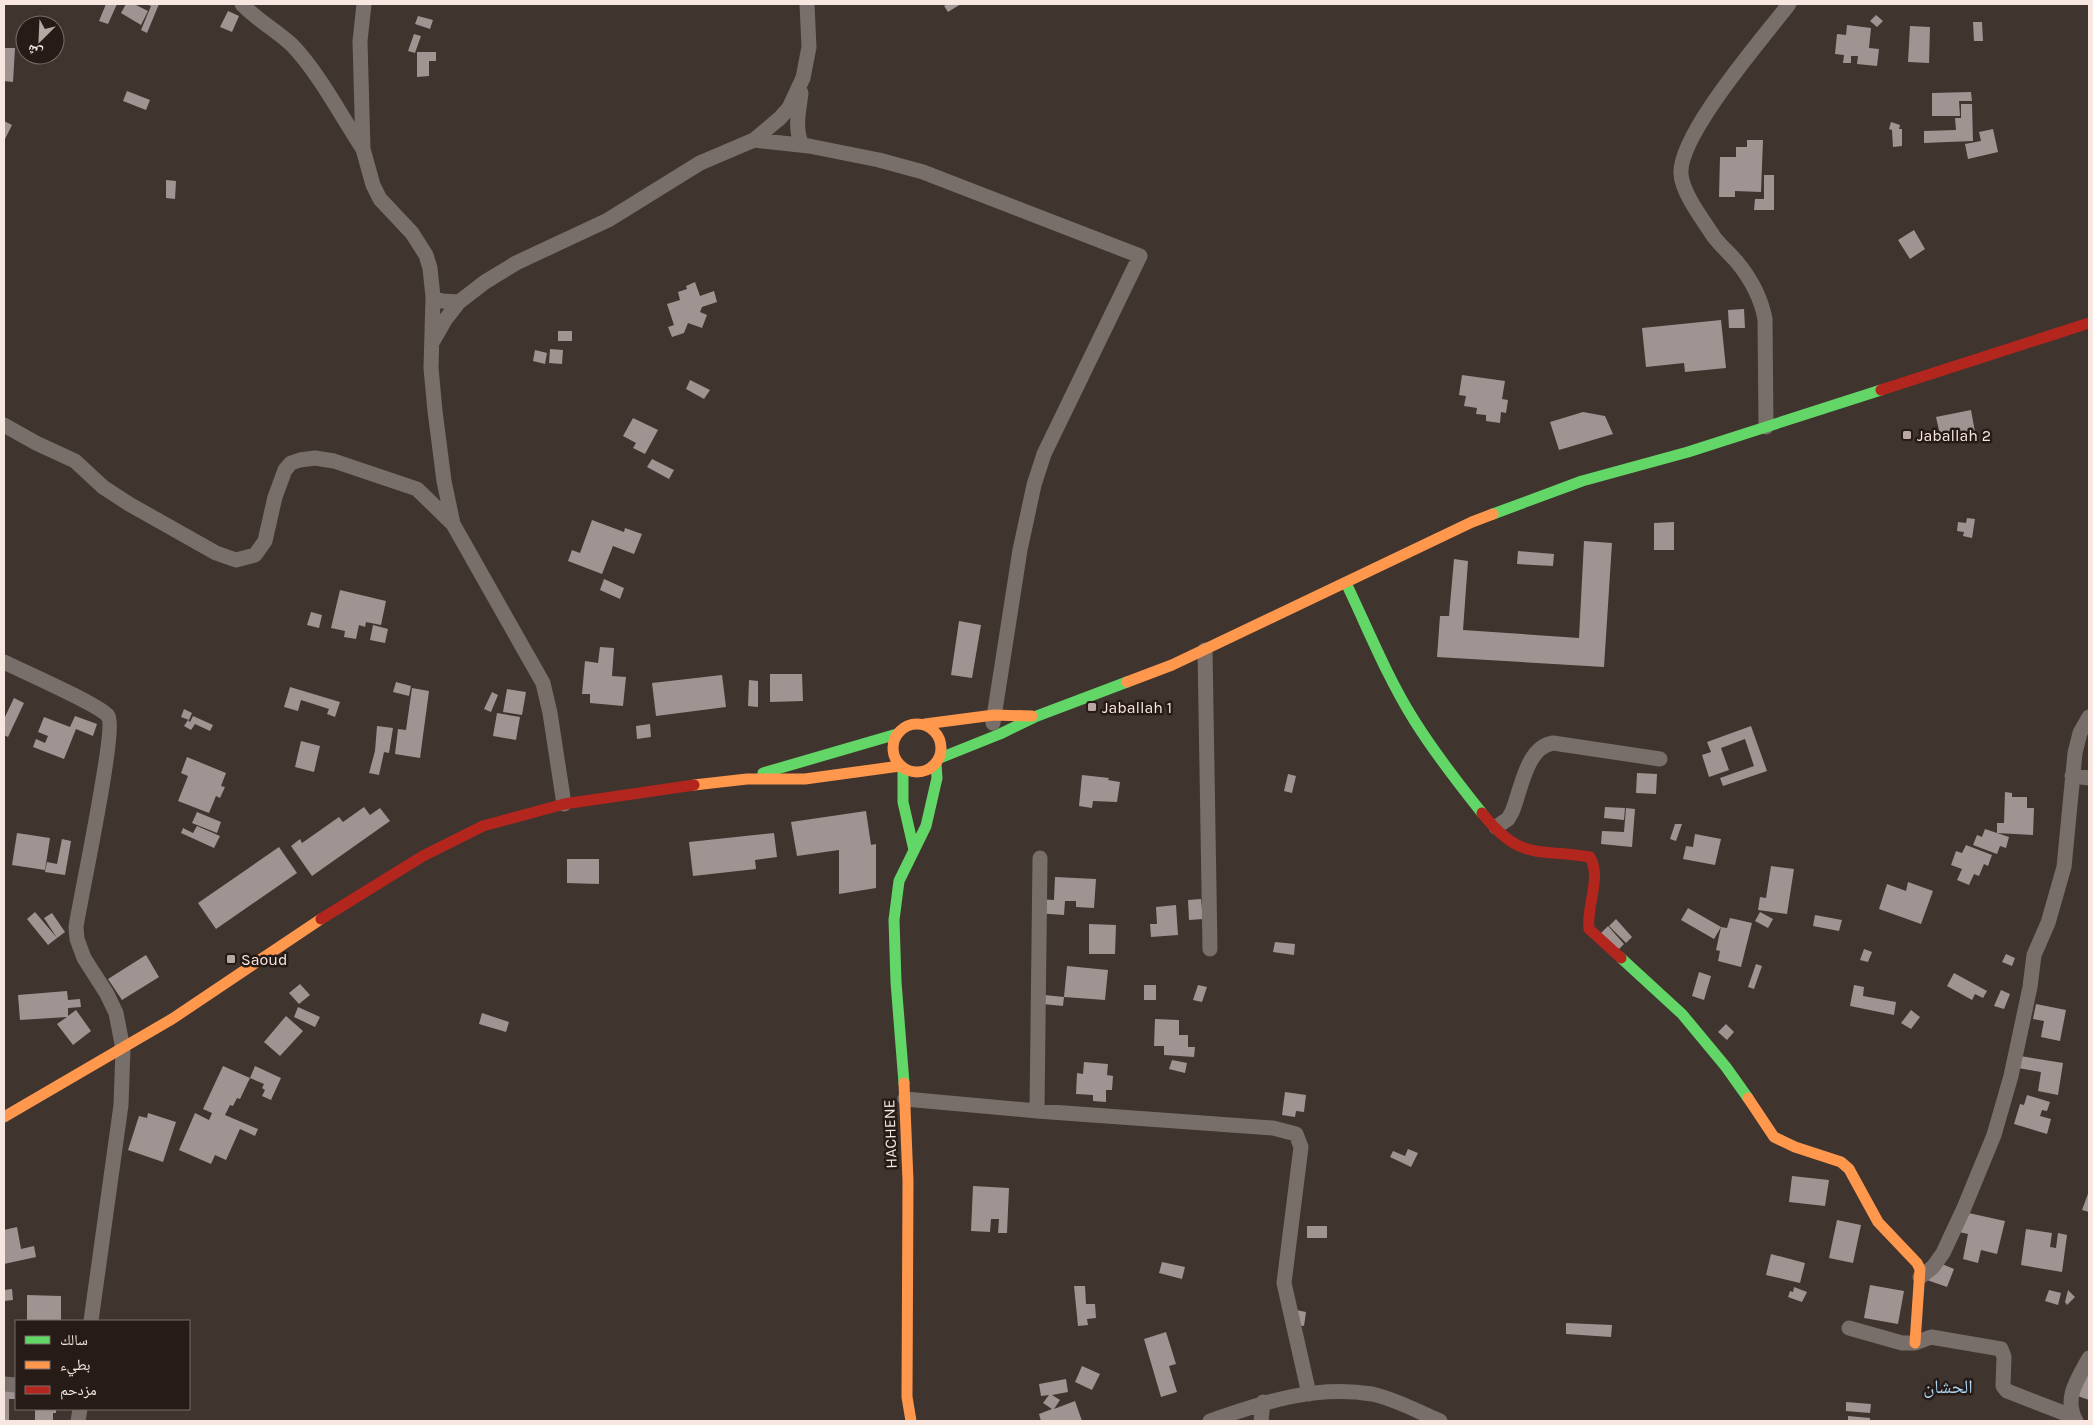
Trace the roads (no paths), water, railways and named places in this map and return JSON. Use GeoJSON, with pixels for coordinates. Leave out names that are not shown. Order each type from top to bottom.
{"type":"FeatureCollection","features":[{"type":"Feature","properties":{"kind":"main road"},"geometry":{"type":"LineString","coordinates":[[896,734],[893,745],[894,756],[902,767],[911,772],[929,770],[938,761],[1037,716],[1172,665],[1472,522],[1513,506],[1582,481],[1766,428],[2089,323]]}},
{"type":"Feature","properties":{"kind":"main road"},"geometry":{"type":"LineString","coordinates":[[1346,583],[1391,676],[1421,730],[1479,809],[1506,839],[1520,847],[1546,854],[1590,857],[1596,867],[1587,920],[1589,928],[1682,1014],[1726,1067],[1774,1137],[1795,1147],[1829,1156],[1841,1162],[1849,1169],[1878,1222],[1917,1262],[1920,1277],[1915,1343]]}},
{"type":"Feature","properties":{"kind":"main road"},"geometry":{"type":"LineString","coordinates":[[747,779],[804,760],[896,734],[909,724],[925,724],[994,715],[1037,716]]}},
{"type":"Feature","properties":{"kind":"main road"},"geometry":{"type":"LineString","coordinates":[[925,724],[938,734],[942,750],[938,761]]}},
{"type":"Feature","properties":{"kind":"main road","name":"HACHENE"},"geometry":{"type":"LineString","coordinates":[[911,1421],[907,1397],[908,1181],[894,920],[899,881],[926,826],[937,778],[938,761]]}},
{"type":"Feature","properties":{"kind":"main road"},"geometry":{"type":"LineString","coordinates":[[4,1117],[172,1019],[340,906],[423,856],[483,826],[564,804],[624,794],[747,779],[805,779],[902,767]]}},
{"type":"Feature","properties":{"kind":"main road"},"geometry":{"type":"LineString","coordinates":[[902,767],[903,802],[914,850]]}},
{"type":"Feature","properties":{"kind":"street"},"geometry":{"type":"LineString","coordinates":[[242,4],[253,16],[290,44],[306,61],[362,149],[373,185],[380,199],[412,233],[426,255],[430,268],[433,297],[431,368],[439,450],[452,524]]}},
{"type":"Feature","properties":{"kind":"street"},"geometry":{"type":"LineString","coordinates":[[362,149],[360,41],[364,4]]}},
{"type":"Feature","properties":{"kind":"street"},"geometry":{"type":"LineString","coordinates":[[802,145],[798,136],[797,121],[809,47],[807,4]]}},
{"type":"Feature","properties":{"kind":"street"},"geometry":{"type":"LineString","coordinates":[[1766,428],[1765,319],[1761,302],[1754,286],[1738,263],[1716,240],[1682,184],[1681,161],[1693,134],[1716,100],[1790,4]]}},
{"type":"Feature","properties":{"kind":"street"},"geometry":{"type":"LineString","coordinates":[[432,342],[445,320],[459,302],[485,282],[516,263],[608,220],[700,163],[754,140],[780,118],[788,108],[803,78]]}},
{"type":"Feature","properties":{"kind":"street"},"geometry":{"type":"LineString","coordinates":[[754,140],[802,145],[879,160],[923,172],[1140,256],[1044,454],[1034,485],[1020,550],[991,737]]}},
{"type":"Feature","properties":{"kind":"street"},"geometry":{"type":"LineString","coordinates":[[433,297],[442,301],[459,302]]}},
{"type":"Feature","properties":{"kind":"street"},"geometry":{"type":"LineString","coordinates":[[4,425],[36,443],[66,455],[103,487],[129,504],[216,553],[236,560],[255,555],[265,541],[275,497],[285,470],[290,463],[315,458],[334,461],[417,488],[452,524],[543,684],[550,713],[564,804]]}},
{"type":"Feature","properties":{"kind":"street"},"geometry":{"type":"LineString","coordinates":[[1205,650],[1210,949]]}},
{"type":"Feature","properties":{"kind":"street"},"geometry":{"type":"LineString","coordinates":[[4,662],[93,706],[107,715],[110,720],[109,742],[98,809],[76,927],[77,939],[84,958],[107,994],[116,1013],[123,1049],[121,1104],[91,1320]]}},
{"type":"Feature","properties":{"kind":"street"},"geometry":{"type":"LineString","coordinates":[[1920,1277],[1933,1267],[1943,1253],[1994,1135],[2011,1076],[2030,987],[2034,956],[2048,923],[2064,867],[2072,776],[2080,733],[2089,717]]}},
{"type":"Feature","properties":{"kind":"street"},"geometry":{"type":"LineString","coordinates":[[1496,827],[1508,819],[1532,757],[1544,744],[1553,743],[1660,759]]}},
{"type":"Feature","properties":{"kind":"street"},"geometry":{"type":"LineString","coordinates":[[2072,776],[2089,778]]}},
{"type":"Feature","properties":{"kind":"street"},"geometry":{"type":"LineString","coordinates":[[1037,1111],[1040,858]]}},
{"type":"Feature","properties":{"kind":"street"},"geometry":{"type":"LineString","coordinates":[[905,1099],[1037,1111],[1273,1128],[1296,1134],[1301,1147],[1284,1283],[1308,1394]]}},
{"type":"Feature","properties":{"kind":"street"},"geometry":{"type":"LineString","coordinates":[[1849,1328],[1902,1343],[1915,1343],[1931,1337],[2001,1349],[2004,1357],[2003,1386],[2008,1391],[2075,1419]]}},
{"type":"Feature","properties":{"kind":"street"},"geometry":{"type":"LineString","coordinates":[[2075,1419],[2070,1405],[2072,1390],[2089,1358]]}},
{"type":"Feature","properties":{"kind":"street"},"geometry":{"type":"LineString","coordinates":[[1210,1421],[1263,1402],[1328,1391],[1373,1394],[1440,1421]]}},
{"type":"Feature","properties":{"kind":"street"},"geometry":{"type":"LineString","coordinates":[[1261,1421],[1263,1402]]}},
{"type":"Feature","properties":{"kind":"place","name":"Jaballah 2"},"geometry":{"type":"Point","coordinates":[1907,435]}},
{"type":"Feature","properties":{"kind":"place","name":"Jaballah 1"},"geometry":{"type":"Point","coordinates":[1092,707]}},
{"type":"Feature","properties":{"kind":"place","name":"Saoud"},"geometry":{"type":"Point","coordinates":[231,959]}},
{"type":"Feature","properties":{"kind":"district","name":"الحشان"},"geometry":{"type":"Point","coordinates":[1948,1387]}}]}
